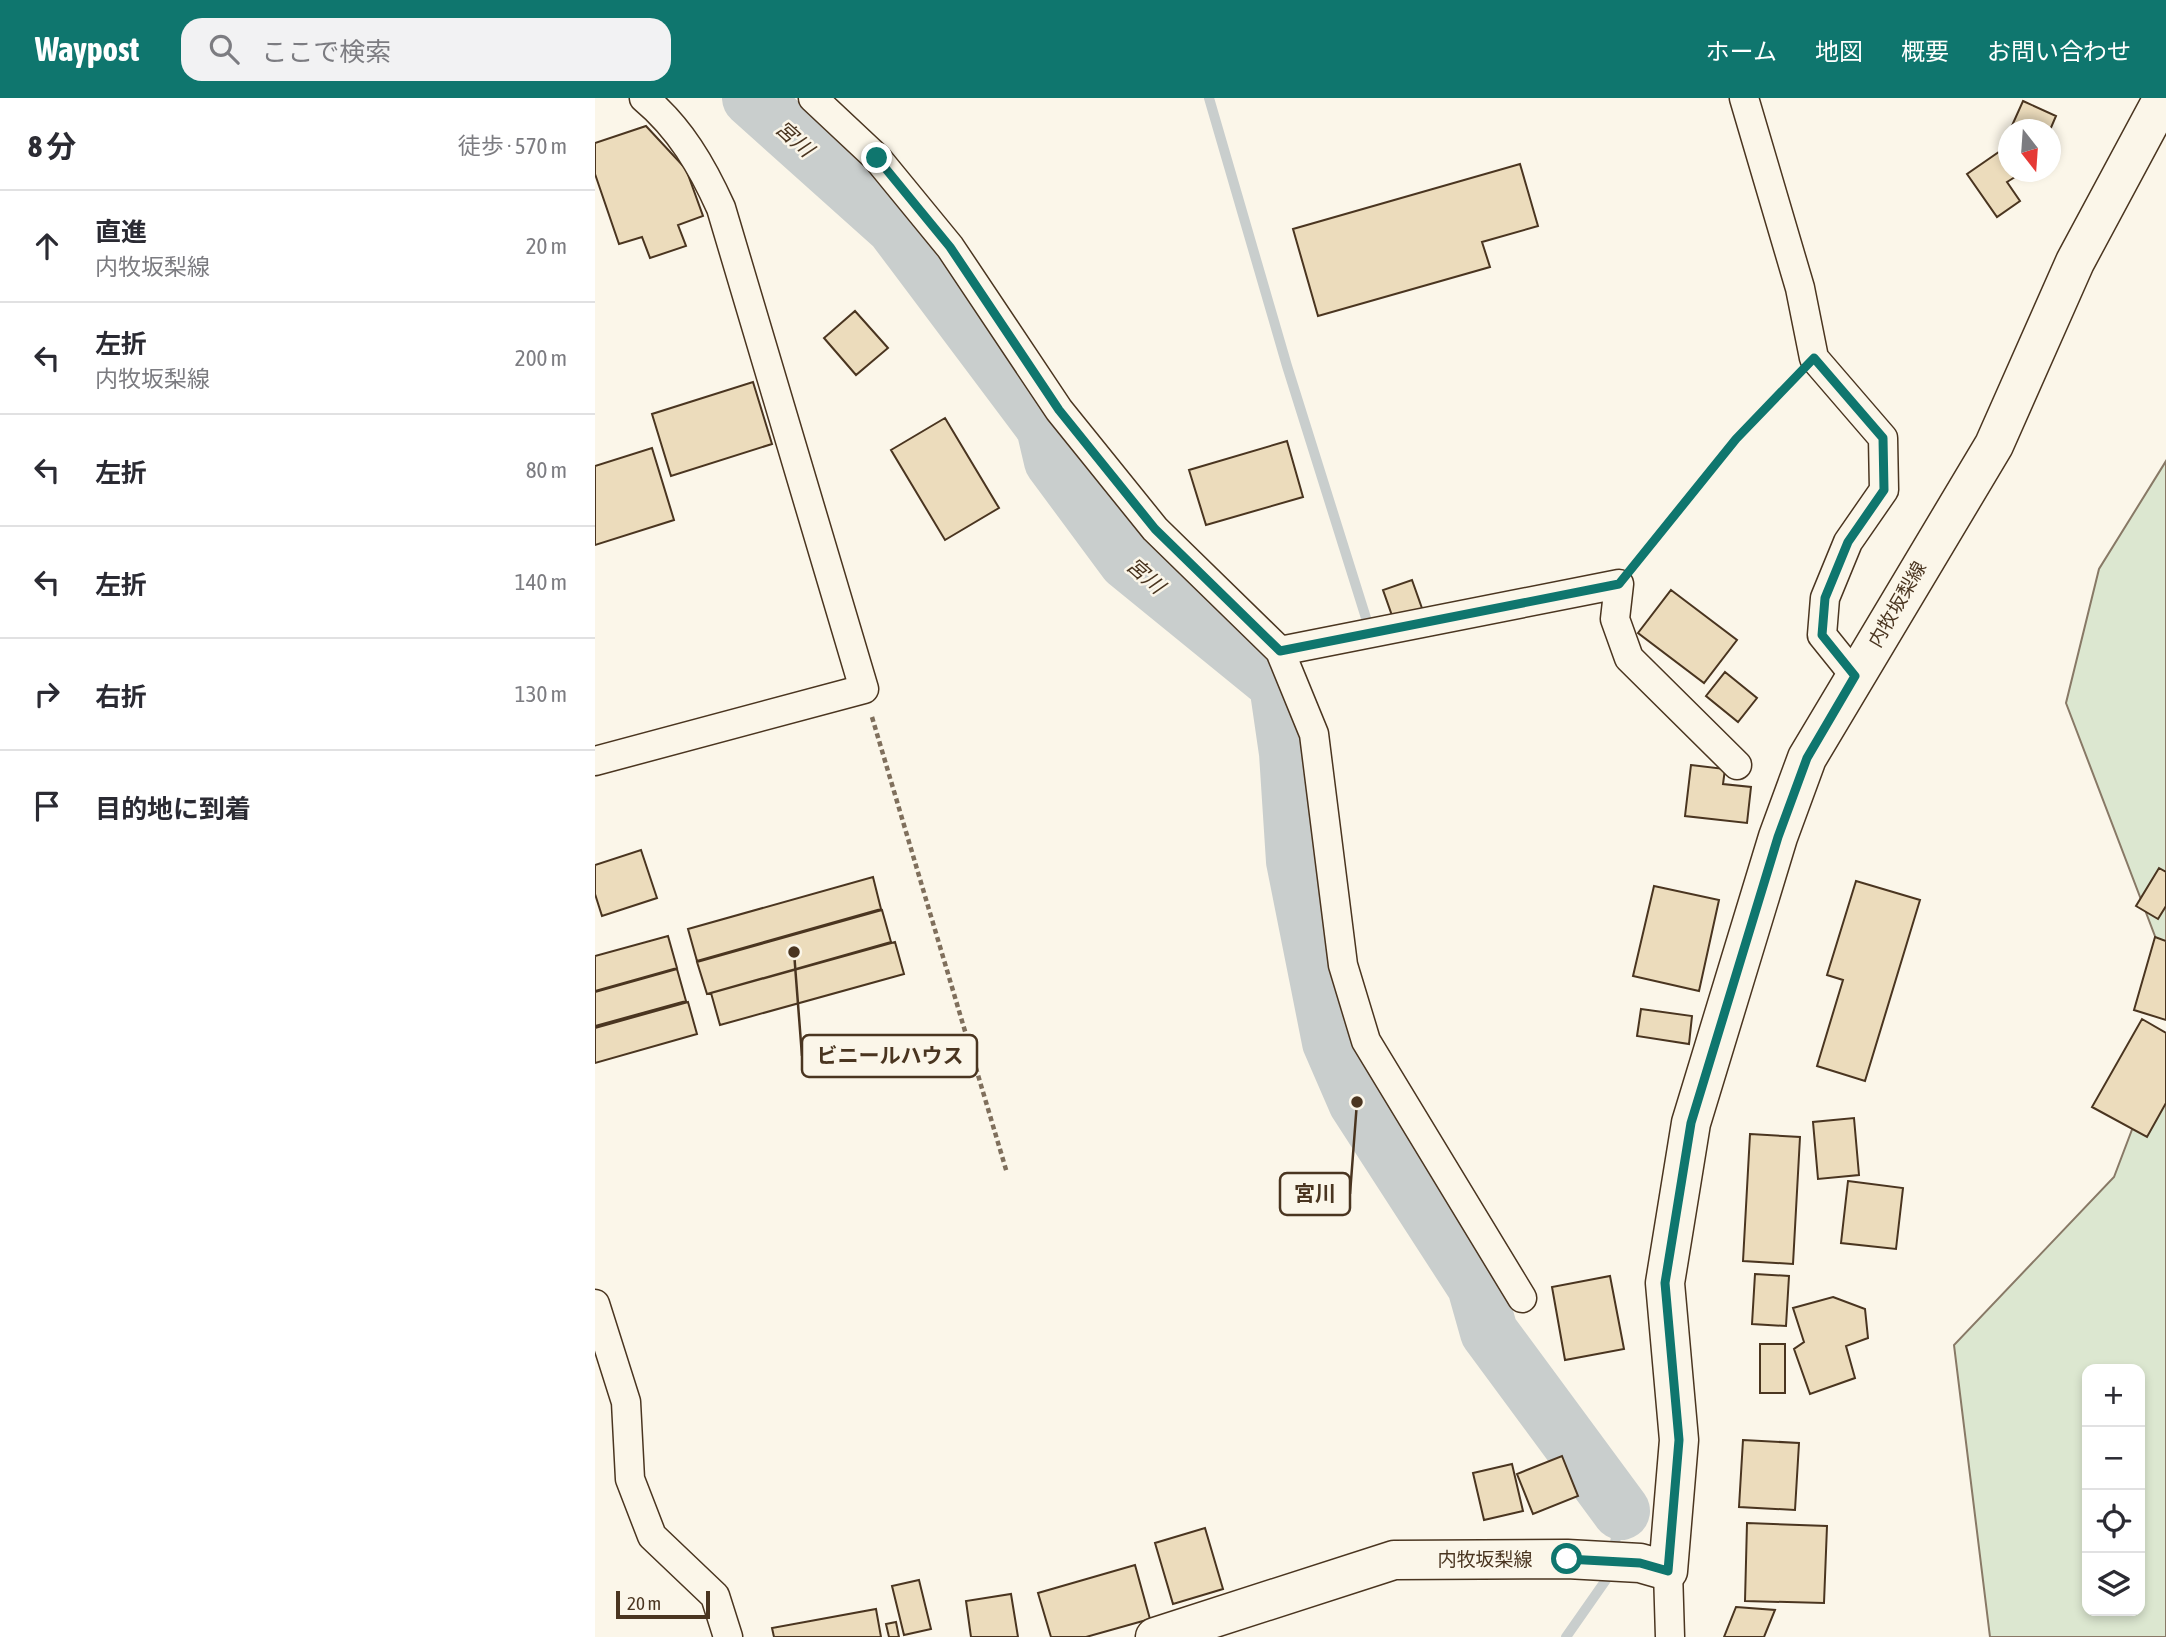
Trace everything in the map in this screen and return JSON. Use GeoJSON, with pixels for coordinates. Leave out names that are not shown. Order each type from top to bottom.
{"type":"FeatureCollection","features":[{"type":"Feature","properties":{"kind":"main road","name":"内牧坂梨線"},"geometry":{"type":"LineString","coordinates":[[1170,1635],[1394,1560],[1567,1559],[1654,1567],[1679,1440],[1665,1283],[1691,1123],[1778,837],[1807,758],[1994,445],[2075,262],[2163,98]]}},
{"type":"Feature","properties":{"kind":"street"},"geometry":{"type":"LineString","coordinates":[[595,761],[864,689],[721,208],[700,162],[663,114],[644,98]]}},
{"type":"Feature","properties":{"kind":"street"},"geometry":{"type":"LineString","coordinates":[[813,98],[877,158],[950,247],[1059,410],[1155,529],[1280,651],[1314,734],[1343,965],[1366,1041],[1522,1298]]}},
{"type":"Feature","properties":{"kind":"street"},"geometry":{"type":"LineString","coordinates":[[1744,98],[1800,288],[1814,358],[1883,438],[1884,490],[1848,542],[1825,598],[1822,635],[1855,676]]}},
{"type":"Feature","properties":{"kind":"street"},"geometry":{"type":"LineString","coordinates":[[1280,651],[1619,584],[1615,619],[1629,658],[1737,765]]}},
{"type":"Feature","properties":{"kind":"street"},"geometry":{"type":"LineString","coordinates":[[595,1304],[626,1402],[630,1479],[652,1536],[715,1596],[728,1637]]}},
{"type":"Feature","properties":{"kind":"street"},"geometry":{"type":"LineString","coordinates":[[1654,1567],[1669,1637]]}},
{"type":"Feature","properties":{"kind":"path"},"geometry":{"type":"LineString","coordinates":[[1619,584],[1736,439],[1814,358]]}},
{"type":"Feature","properties":{"kind":"path"},"geometry":{"type":"LineString","coordinates":[[864,689],[1007,1173]]}},
{"type":"Feature","properties":{"kind":"green space"},"geometry":{"type":"Polygon","coordinates":[[[2166,461],[2166,965],[2066,703],[2099,569],[2166,461]]]}},
{"type":"Feature","properties":{"kind":"green space"},"geometry":{"type":"Polygon","coordinates":[[[2166,1040],[2166,1637],[1990,1637],[1954,1345],[2114,1177],[2166,1040]]]}},
{"type":"Feature","properties":{"kind":"building"},"geometry":{"type":"Polygon","coordinates":[[[2023,101],[2056,116],[2055,119],[2015,119],[2023,101]]]}},
{"type":"Feature","properties":{"kind":"building"},"geometry":{"type":"Polygon","coordinates":[[[646,126],[686,169],[703,216],[678,225],[686,246],[650,258],[642,237],[619,244],[595,174],[595,143],[646,126]]]}},
{"type":"Feature","properties":{"kind":"building"},"geometry":{"type":"Polygon","coordinates":[[[1998,153],[1998,182],[2007,182],[2020,201],[1997,217],[1967,174],[1998,153]]]}},
{"type":"Feature","properties":{"kind":"building"},"geometry":{"type":"Polygon","coordinates":[[[1520,164],[1538,226],[1482,242],[1490,267],[1318,316],[1293,229],[1520,164]]]}},
{"type":"Feature","properties":{"kind":"building"},"geometry":{"type":"Polygon","coordinates":[[[855,311],[888,348],[856,375],[824,338],[855,311]]]}},
{"type":"Feature","properties":{"kind":"building"},"geometry":{"type":"Polygon","coordinates":[[[753,382],[772,444],[671,476],[652,414],[753,382]]]}},
{"type":"Feature","properties":{"kind":"building"},"geometry":{"type":"Polygon","coordinates":[[[945,418],[999,508],[945,540],[891,450],[945,418]]]}},
{"type":"Feature","properties":{"kind":"building"},"geometry":{"type":"Polygon","coordinates":[[[1287,441],[1303,497],[1206,525],[1189,470],[1287,441]]]}},
{"type":"Feature","properties":{"kind":"building"},"geometry":{"type":"Polygon","coordinates":[[[652,448],[674,520],[595,545],[595,466],[652,448]]]}},
{"type":"Feature","properties":{"kind":"building"},"geometry":{"type":"Polygon","coordinates":[[[1412,580],[1424,614],[1395,624],[1383,590],[1412,580]]]}},
{"type":"Feature","properties":{"kind":"building"},"geometry":{"type":"Polygon","coordinates":[[[1671,590],[1737,640],[1704,683],[1638,633],[1671,590]]]}},
{"type":"Feature","properties":{"kind":"building"},"geometry":{"type":"Polygon","coordinates":[[[1725,672],[1757,698],[1738,722],[1706,696],[1725,672]]]}},
{"type":"Feature","properties":{"kind":"building"},"geometry":{"type":"Polygon","coordinates":[[[1691,765],[1725,769],[1723,784],[1751,787],[1747,823],[1685,816],[1691,765]]]}},
{"type":"Feature","properties":{"kind":"building"},"geometry":{"type":"Polygon","coordinates":[[[641,850],[657,898],[602,916],[595,894],[595,865],[641,850]]]}},
{"type":"Feature","properties":{"kind":"building"},"geometry":{"type":"Polygon","coordinates":[[[2159,868],[2166,872],[2166,906],[2158,919],[2136,906],[2159,868]]]}},
{"type":"Feature","properties":{"kind":"building"},"geometry":{"type":"Polygon","coordinates":[[[873,877],[881,909],[697,961],[688,929],[873,877]]]}},
{"type":"Feature","properties":{"kind":"building"},"geometry":{"type":"Polygon","coordinates":[[[1856,881],[1920,900],[1865,1081],[1817,1066],[1843,980],[1827,975],[1856,881]]]}},
{"type":"Feature","properties":{"kind":"building"},"geometry":{"type":"Polygon","coordinates":[[[1654,886],[1719,900],[1699,991],[1633,976],[1654,886]]]}},
{"type":"Feature","properties":{"kind":"building"},"geometry":{"type":"Polygon","coordinates":[[[882,910],[891,942],[707,994],[697,962],[882,910]]]}},
{"type":"Feature","properties":{"kind":"building"},"geometry":{"type":"Polygon","coordinates":[[[668,936],[677,968],[595,991],[595,956],[668,936]]]}},
{"type":"Feature","properties":{"kind":"building"},"geometry":{"type":"Polygon","coordinates":[[[2155,937],[2166,941],[2166,1020],[2134,1010],[2155,937]]]}},
{"type":"Feature","properties":{"kind":"building"},"geometry":{"type":"Polygon","coordinates":[[[895,942],[904,974],[720,1025],[711,993],[895,942]]]}},
{"type":"Feature","properties":{"kind":"building"},"geometry":{"type":"Polygon","coordinates":[[[677,969],[686,1001],[595,1026],[595,992],[677,969]]]}},
{"type":"Feature","properties":{"kind":"building"},"geometry":{"type":"Polygon","coordinates":[[[688,1002],[697,1034],[595,1063],[595,1028],[688,1002]]]}},
{"type":"Feature","properties":{"kind":"building"},"geometry":{"type":"Polygon","coordinates":[[[1641,1009],[1692,1016],[1689,1044],[1637,1036],[1641,1009]]]}},
{"type":"Feature","properties":{"kind":"building"},"geometry":{"type":"Polygon","coordinates":[[[2142,1019],[2166,1033],[2166,1103],[2147,1137],[2092,1107],[2142,1019]]]}},
{"type":"Feature","properties":{"kind":"building"},"geometry":{"type":"Polygon","coordinates":[[[1854,1118],[1859,1175],[1818,1179],[1813,1122],[1854,1118]]]}},
{"type":"Feature","properties":{"kind":"building"},"geometry":{"type":"Polygon","coordinates":[[[1750,1134],[1800,1137],[1793,1264],[1743,1261],[1750,1134]]]}},
{"type":"Feature","properties":{"kind":"building"},"geometry":{"type":"Polygon","coordinates":[[[1848,1181],[1903,1188],[1896,1249],[1841,1243],[1848,1181]]]}},
{"type":"Feature","properties":{"kind":"building"},"geometry":{"type":"Polygon","coordinates":[[[1755,1274],[1789,1276],[1786,1326],[1752,1324],[1755,1274]]]}},
{"type":"Feature","properties":{"kind":"building"},"geometry":{"type":"Polygon","coordinates":[[[1610,1276],[1624,1349],[1565,1360],[1552,1287],[1610,1276]]]}},
{"type":"Feature","properties":{"kind":"building"},"geometry":{"type":"Polygon","coordinates":[[[1833,1297],[1865,1309],[1868,1338],[1846,1346],[1855,1378],[1810,1394],[1794,1349],[1804,1342],[1793,1308],[1833,1297]]]}},
{"type":"Feature","properties":{"kind":"building"},"geometry":{"type":"Polygon","coordinates":[[[1760,1344],[1785,1344],[1785,1393],[1760,1393],[1760,1344]]]}},
{"type":"Feature","properties":{"kind":"building"},"geometry":{"type":"Polygon","coordinates":[[[1743,1440],[1799,1443],[1795,1510],[1739,1507],[1743,1440]]]}},
{"type":"Feature","properties":{"kind":"building"},"geometry":{"type":"Polygon","coordinates":[[[1562,1456],[1578,1496],[1533,1514],[1517,1474],[1562,1456]]]}},
{"type":"Feature","properties":{"kind":"building"},"geometry":{"type":"Polygon","coordinates":[[[1512,1464],[1523,1511],[1484,1520],[1473,1473],[1512,1464]]]}},
{"type":"Feature","properties":{"kind":"building"},"geometry":{"type":"Polygon","coordinates":[[[1747,1523],[1827,1526],[1824,1603],[1745,1601],[1747,1523]]]}},
{"type":"Feature","properties":{"kind":"building"},"geometry":{"type":"Polygon","coordinates":[[[1205,1528],[1223,1589],[1173,1604],[1155,1543],[1205,1528]]]}},
{"type":"Feature","properties":{"kind":"building"},"geometry":{"type":"Polygon","coordinates":[[[1135,1565],[1150,1619],[1086,1637],[1051,1637],[1038,1593],[1135,1565]]]}},
{"type":"Feature","properties":{"kind":"building"},"geometry":{"type":"Polygon","coordinates":[[[919,1580],[931,1629],[904,1635],[892,1586],[919,1580]]]}},
{"type":"Feature","properties":{"kind":"building"},"geometry":{"type":"Polygon","coordinates":[[[1011,1594],[1018,1637],[971,1637],[966,1601],[1011,1594]]]}},
{"type":"Feature","properties":{"kind":"building"},"geometry":{"type":"Polygon","coordinates":[[[1736,1607],[1775,1610],[1764,1637],[1724,1637],[1736,1607]]]}},
{"type":"Feature","properties":{"kind":"building"},"geometry":{"type":"Polygon","coordinates":[[[876,1609],[881,1637],[774,1637],[772,1628],[876,1609]]]}},
{"type":"Feature","properties":{"kind":"building"},"geometry":{"type":"Polygon","coordinates":[[[896,1622],[899,1637],[889,1637],[886,1624],[896,1622]]]}},
{"type":"Feature","properties":{"kind":"waterway","name":"宮川"},"geometry":{"type":"LineString","coordinates":[[751,98],[895,227],[1045,427],[1053,461],[1127,561],[1278,684],[1288,753],[1295,861],[1331,1042],[1357,1102],[1476,1286],[1489,1332],[1621,1511]]}},
{"type":"Feature","properties":{"kind":"waterway"},"geometry":{"type":"LineString","coordinates":[[1209,98],[1287,366],[1366,618]]}},
{"type":"Feature","properties":{"kind":"waterway"},"geometry":{"type":"LineString","coordinates":[[1613,1553],[1621,1511]]}},
{"type":"Feature","properties":{"kind":"waterway"},"geometry":{"type":"LineString","coordinates":[[1566,1637],[1610,1571]]}},
{"type":"Feature","properties":{"kind":"place","name":"ビニールハウス"},"geometry":{"type":"Point","coordinates":[794,952]}},
{"type":"Feature","properties":{"kind":"place","name":"宮川"},"geometry":{"type":"Point","coordinates":[1357,1102]}},
{"type":"Feature","properties":{"kind":"route"},"geometry":{"type":"LineString","coordinates":[[877,158],[950,247],[1059,410],[1155,529],[1280,651],[1619,584],[1736,439],[1814,358],[1883,438],[1884,490],[1848,542],[1825,598],[1822,635],[1855,676],[1807,758],[1778,837],[1691,1123],[1665,1283],[1679,1440],[1668,1571],[1640,1563],[1567,1559]]}}]}
